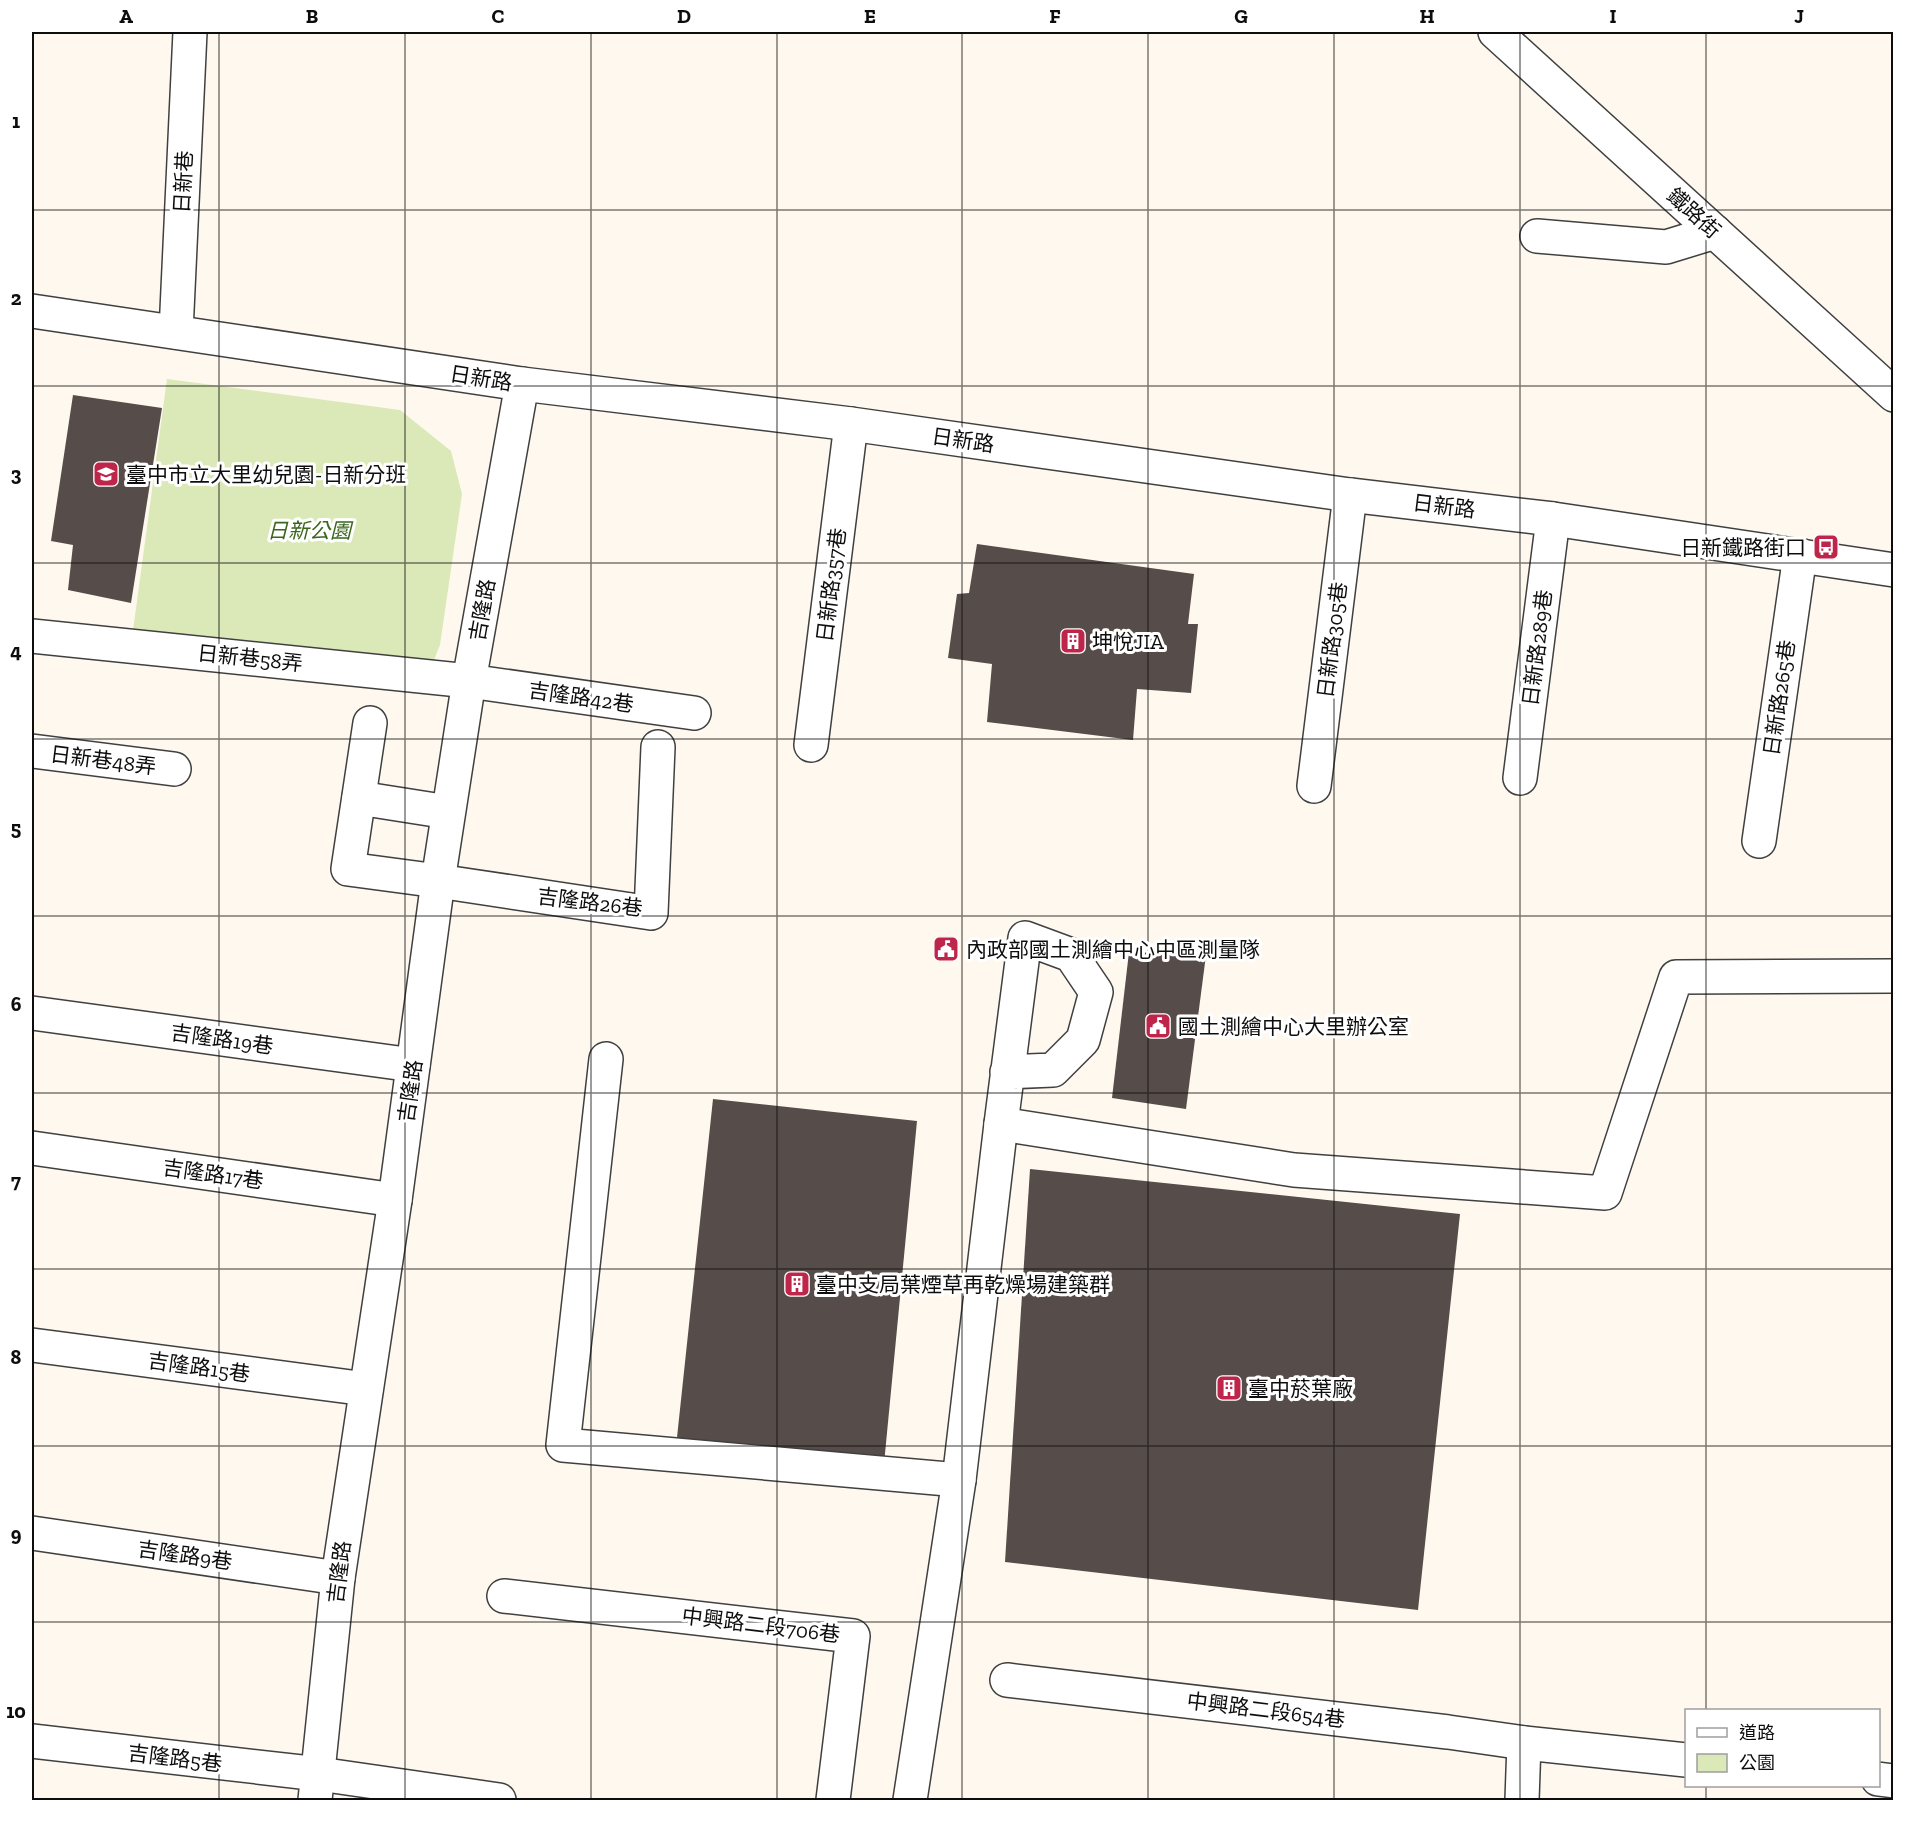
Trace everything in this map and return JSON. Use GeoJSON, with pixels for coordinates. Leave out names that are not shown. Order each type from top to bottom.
{"type":"FeatureCollection","features":[{"type":"Feature","properties":{"kind":"street","name":"日新巷"},"geometry":{"type":"LineString","coordinates":[[176,332],[190,32]]}},
{"type":"Feature","properties":{"kind":"street","name":"鐵路街"},"geometry":{"type":"LineString","coordinates":[[1495,32],[1893,395]]}},
{"type":"Feature","properties":{"kind":"street"},"geometry":{"type":"LineString","coordinates":[[1537,236],[1666,248],[1715,231]]}},
{"type":"Feature","properties":{"kind":"street","name":"日新路"},"geometry":{"type":"LineString","coordinates":[[32,311],[522,384],[851,424],[1350,495],[1553,519],[1893,570]]}},
{"type":"Feature","properties":{"kind":"street","name":"吉隆路"},"geometry":{"type":"LineString","coordinates":[[317,1787],[338,1578],[395,1200],[438,880],[469,681],[522,384]]}},
{"type":"Feature","properties":{"kind":"street","name":"日新路357巷"},"geometry":{"type":"LineString","coordinates":[[811,745],[851,424]]}},
{"type":"Feature","properties":{"kind":"street","name":"日新路305巷"},"geometry":{"type":"LineString","coordinates":[[1314,786],[1350,495]]}},
{"type":"Feature","properties":{"kind":"street","name":"日新路289巷"},"geometry":{"type":"LineString","coordinates":[[1520,778],[1553,519]]}},
{"type":"Feature","properties":{"kind":"street","name":"日新路265巷"},"geometry":{"type":"LineString","coordinates":[[1759,842],[1800,555]]}},
{"type":"Feature","properties":{"kind":"street","name":"日新巷58弄"},"geometry":{"type":"LineString","coordinates":[[32,636],[469,681]]}},
{"type":"Feature","properties":{"kind":"street","name":"吉隆路42巷"},"geometry":{"type":"LineString","coordinates":[[469,681],[694,713]]}},
{"type":"Feature","properties":{"kind":"street"},"geometry":{"type":"LineString","coordinates":[[370,723],[348,869],[438,880]]}},
{"type":"Feature","properties":{"kind":"street","name":"吉隆路26巷"},"geometry":{"type":"LineString","coordinates":[[438,880],[651,913],[658,747]]}},
{"type":"Feature","properties":{"kind":"street","name":"日新巷48弄"},"geometry":{"type":"LineString","coordinates":[[32,751],[174,769]]}},
{"type":"Feature","properties":{"kind":"street"},"geometry":{"type":"LineString","coordinates":[[359,798],[448,812]]}},
{"type":"Feature","properties":{"kind":"street"},"geometry":{"type":"LineString","coordinates":[[1000,1124],[1293,1170],[1605,1193],[1676,977],[1893,976]]}},
{"type":"Feature","properties":{"kind":"street","name":"吉隆路19巷"},"geometry":{"type":"LineString","coordinates":[[32,1013],[413,1065]]}},
{"type":"Feature","properties":{"kind":"street"},"geometry":{"type":"LineString","coordinates":[[606,1059],[563,1445],[959,1480]]}},
{"type":"Feature","properties":{"kind":"street"},"geometry":{"type":"LineString","coordinates":[[910,1800],[959,1480],[1007,1072]]}},
{"type":"Feature","properties":{"kind":"street","name":"吉隆路17巷"},"geometry":{"type":"LineString","coordinates":[[32,1148],[395,1200]]}},
{"type":"Feature","properties":{"kind":"street","name":"吉隆路15巷"},"geometry":{"type":"LineString","coordinates":[[32,1345],[366,1389]]}},
{"type":"Feature","properties":{"kind":"street","name":"吉隆路9巷"},"geometry":{"type":"LineString","coordinates":[[32,1533],[338,1578]]}},
{"type":"Feature","properties":{"kind":"street","name":"中興路二段706巷"},"geometry":{"type":"LineString","coordinates":[[504,1596],[853,1636],[833,1800]]}},
{"type":"Feature","properties":{"kind":"street","name":"中興路二段654巷"},"geometry":{"type":"LineString","coordinates":[[1007,1680],[1524,1743],[1685,1760]]}},
{"type":"Feature","properties":{"kind":"street","name":"吉隆路5巷"},"geometry":{"type":"LineString","coordinates":[[32,1741],[317,1787],[500,1800]]}},
{"type":"Feature","properties":{"kind":"street"},"geometry":{"type":"LineString","coordinates":[[1522,1800],[1524,1743]]}},
{"type":"Feature","properties":{"kind":"green space","name":"日新公園"},"geometry":{"type":"Polygon","coordinates":[[[167,379],[400,410],[451,451],[462,494],[440,645],[426,679],[132,638],[167,379]]]}},
{"type":"Feature","properties":{"kind":"building","name":"臺中市立大里幼兒園-日新分班"},"geometry":{"type":"Polygon","coordinates":[[[73,395],[162,408],[131,603],[68,590],[73,545],[51,541],[73,395]]]}},
{"type":"Feature","properties":{"kind":"building","name":"坤悅JIA"},"geometry":{"type":"Polygon","coordinates":[[[977,544],[1194,574],[1188,624],[1198,624],[1191,693],[1137,689],[1133,740],[987,722],[992,664],[948,658],[957,594],[969,593],[977,544]]]}},
{"type":"Feature","properties":{"kind":"building","name":"國土測繪中心大里辦公室"},"geometry":{"type":"Polygon","coordinates":[[[1129,952],[1206,955],[1186,1109],[1112,1098],[1129,952]]]}},
{"type":"Feature","properties":{"kind":"building","name":"臺中支局葉煙草再乾燥場建築群"},"geometry":{"type":"Polygon","coordinates":[[[713,1099],[917,1121],[884,1464],[676,1447],[713,1099]]]}},
{"type":"Feature","properties":{"kind":"building","name":"臺中菸葉廠"},"geometry":{"type":"Polygon","coordinates":[[[1030,1169],[1460,1214],[1418,1610],[1005,1562],[1030,1169]]]}},
{"type":"Feature","properties":{"kind":"place","name":"臺中市立大里幼兒園-日新分班"},"geometry":{"type":"Point","coordinates":[106,474]}},
{"type":"Feature","properties":{"kind":"place","name":"日新鐵路街口"},"geometry":{"type":"Point","coordinates":[1826,547]}},
{"type":"Feature","properties":{"kind":"place","name":"坤悅JIA"},"geometry":{"type":"Point","coordinates":[1073,641]}},
{"type":"Feature","properties":{"kind":"place","name":"內政部國土測繪中心中區測量隊"},"geometry":{"type":"Point","coordinates":[946,949]}},
{"type":"Feature","properties":{"kind":"place","name":"國土測繪中心大里辦公室"},"geometry":{"type":"Point","coordinates":[1158,1026]}},
{"type":"Feature","properties":{"kind":"place","name":"臺中支局葉煙草再乾燥場建築群"},"geometry":{"type":"Point","coordinates":[797,1284]}},
{"type":"Feature","properties":{"kind":"place","name":"臺中菸葉廠"},"geometry":{"type":"Point","coordinates":[1229,1388]}}]}
